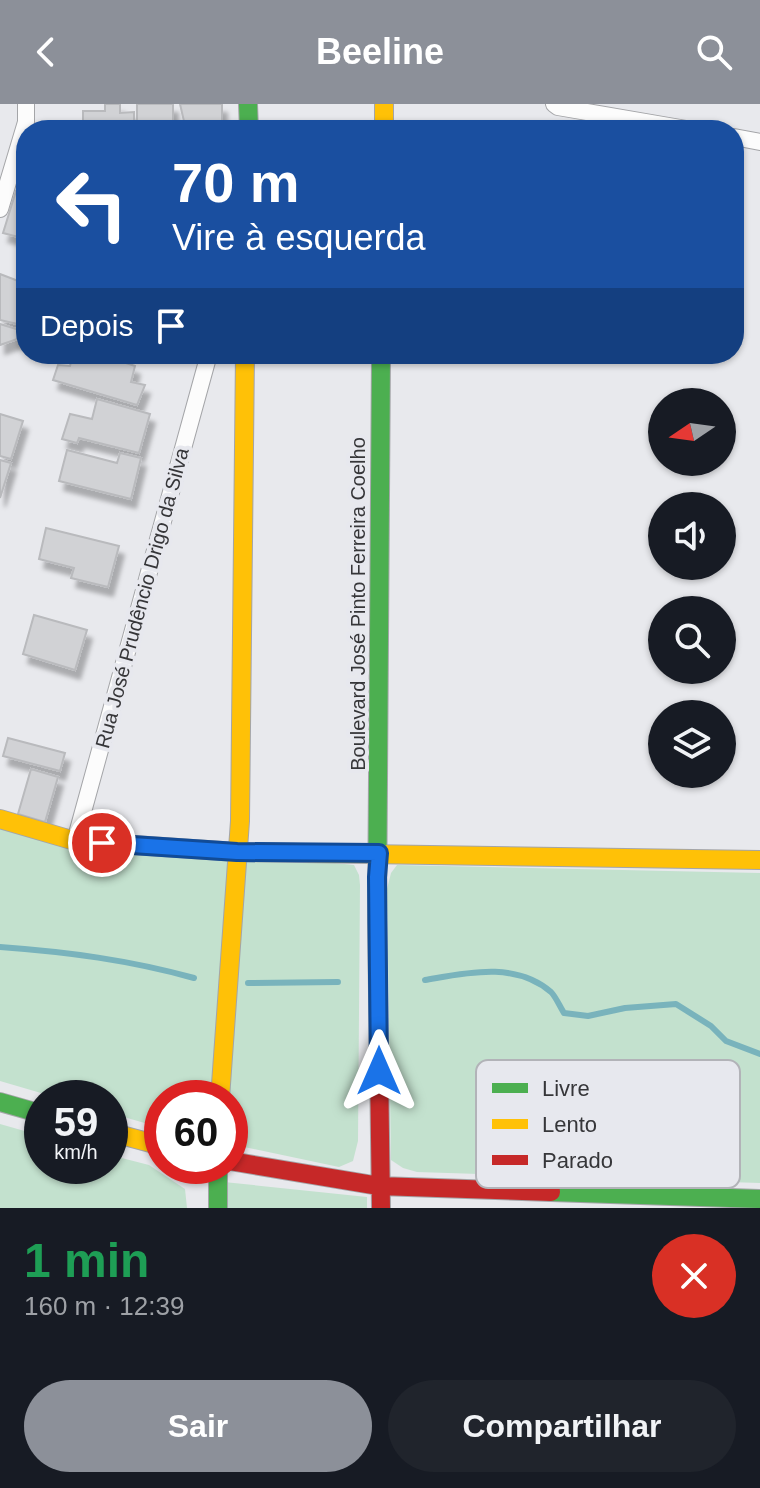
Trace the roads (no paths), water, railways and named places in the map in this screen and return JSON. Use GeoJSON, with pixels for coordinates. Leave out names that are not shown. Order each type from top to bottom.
{"type":"FeatureCollection","features":[{"type":"Feature","properties":{"kind":"main road"},"geometry":{"type":"LineString","coordinates":[[221,1080],[240,821],[245,364]]}},
{"type":"Feature","properties":{"kind":"main road","name":"Boulevard José Pinto Ferreira Coelho"},"geometry":{"type":"LineString","coordinates":[[381,364],[377,903],[381,1208]]}},
{"type":"Feature","properties":{"kind":"main road"},"geometry":{"type":"LineString","coordinates":[[0,819],[75,841],[237,852],[760,860]]}},
{"type":"Feature","properties":{"kind":"main road"},"geometry":{"type":"LineString","coordinates":[[0,1102],[24,1109]]}},
{"type":"Feature","properties":{"kind":"main road"},"geometry":{"type":"LineString","coordinates":[[248,1164],[379,1186],[760,1199]]}},
{"type":"Feature","properties":{"kind":"main road"},"geometry":{"type":"LineString","coordinates":[[218,1184],[218,1208]]}},
{"type":"Feature","properties":{"kind":"street"},"geometry":{"type":"LineString","coordinates":[[554,104],[634,120]]}},
{"type":"Feature","properties":{"kind":"street"},"geometry":{"type":"LineString","coordinates":[[0,209],[14,162]]}},
{"type":"Feature","properties":{"kind":"street","name":"Rua José Prudêncio Drigo da Silva"},"geometry":{"type":"LineString","coordinates":[[75,841],[206,364]]}},
{"type":"Feature","properties":{"kind":"waterway"},"geometry":{"type":"LineString","coordinates":[[0,947],[98,958],[194,978]]}},
{"type":"Feature","properties":{"kind":"waterway"},"geometry":{"type":"LineString","coordinates":[[425,980],[490,972],[522,976],[551,992],[564,1013],[588,1016],[625,1008],[676,1004],[711,1026],[726,1041],[760,1054]]}},
{"type":"Feature","properties":{"kind":"waterway"},"geometry":{"type":"LineString","coordinates":[[248,983],[338,982]]}}]}
